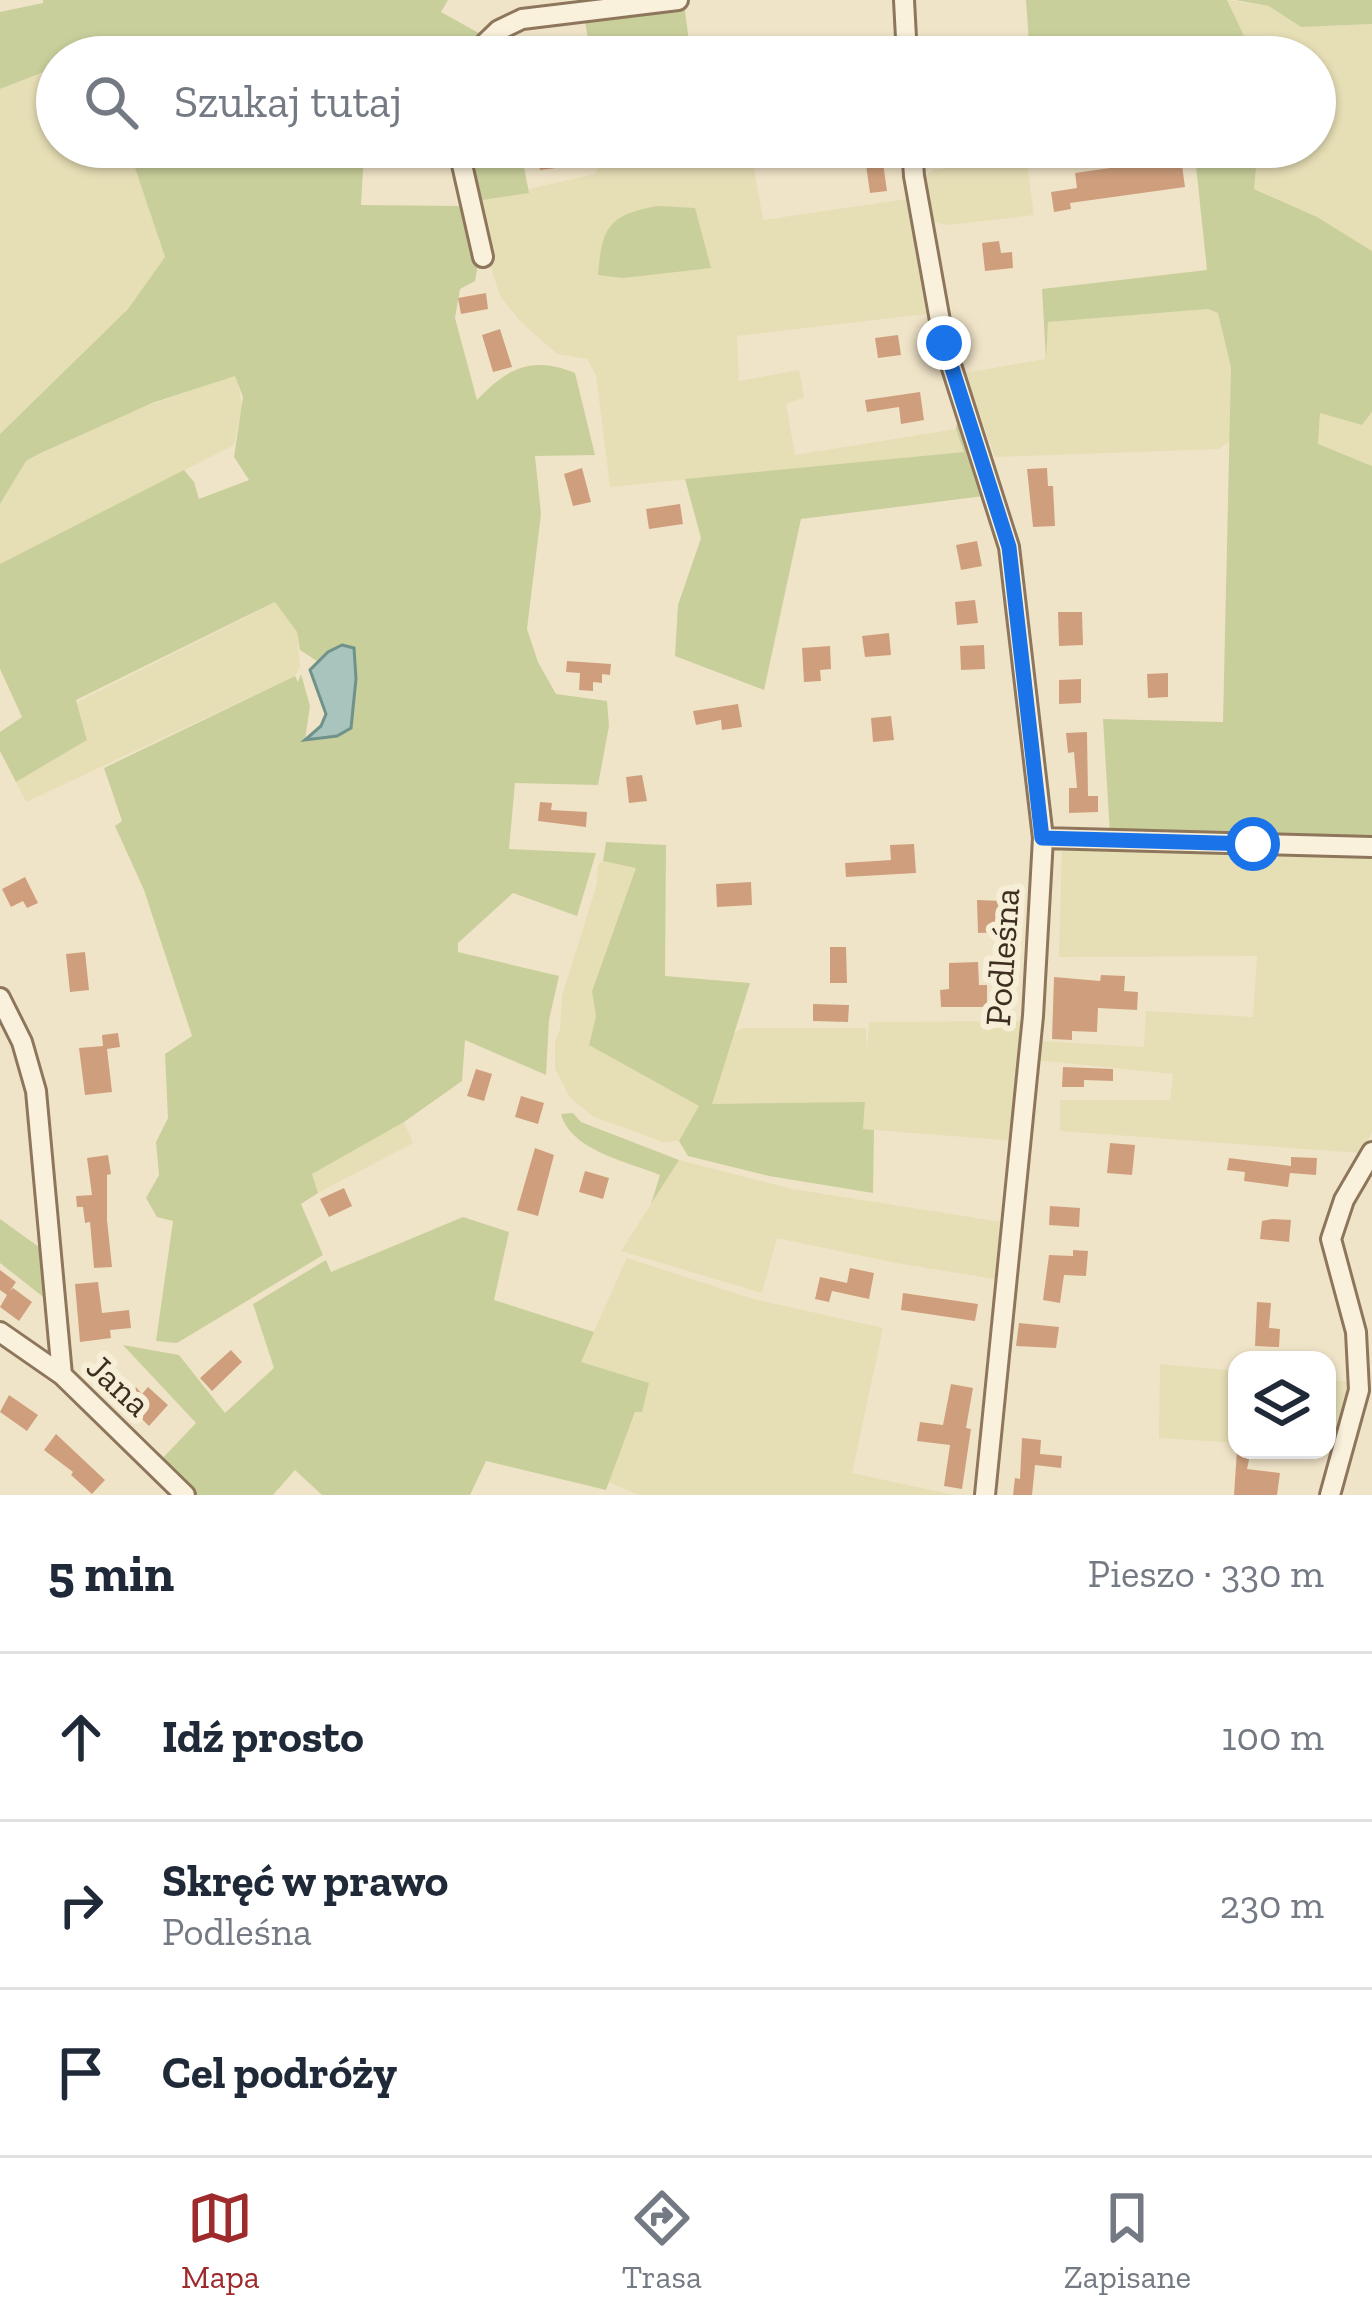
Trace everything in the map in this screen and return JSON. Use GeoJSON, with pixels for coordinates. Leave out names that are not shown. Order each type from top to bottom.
{"type":"FeatureCollection","features":[{"type":"Feature","properties":{"kind":"street"},"geometry":{"type":"LineString","coordinates":[[494,36],[522,19],[678,0]]}},
{"type":"Feature","properties":{"kind":"street"},"geometry":{"type":"LineString","coordinates":[[904,0],[906,36]]}},
{"type":"Feature","properties":{"kind":"street"},"geometry":{"type":"LineString","coordinates":[[463,168],[483,257]]}},
{"type":"Feature","properties":{"kind":"street","name":"Podleśna"},"geometry":{"type":"LineString","coordinates":[[915,168],[944,343],[1009,547],[1042,838],[1034,997],[985,1495]]}},
{"type":"Feature","properties":{"kind":"street"},"geometry":{"type":"LineString","coordinates":[[1042,838],[1372,848]]}},
{"type":"Feature","properties":{"kind":"street"},"geometry":{"type":"LineString","coordinates":[[0,998],[22,1042],[36,1091],[62,1375]]}},
{"type":"Feature","properties":{"kind":"street"},"geometry":{"type":"LineString","coordinates":[[1330,1495],[1359,1390],[1356,1333],[1331,1239],[1344,1200],[1372,1152]]}},
{"type":"Feature","properties":{"kind":"street","name":"Jana"},"geometry":{"type":"LineString","coordinates":[[0,1332],[62,1375],[185,1495]]}},
{"type":"Feature","properties":{"kind":"shaded area"},"geometry":{"type":"Polygon","coordinates":[[[1227,0],[1269,6],[1301,27],[1372,24],[1372,251],[1317,217],[1253,188],[1255,168],[1336,168],[1336,36],[1244,36],[1227,0]]]}},
{"type":"Feature","properties":{"kind":"shaded area"},"geometry":{"type":"Polygon","coordinates":[[[36,76],[36,168],[135,168],[165,257],[128,309],[0,434],[0,89],[36,76]]]}},
{"type":"Feature","properties":{"kind":"shaded area"},"geometry":{"type":"Polygon","coordinates":[[[598,168],[754,168],[763,220],[907,199],[926,314],[737,336],[739,381],[799,370],[804,397],[786,404],[795,455],[956,429],[965,452],[610,487],[596,375],[587,359],[557,354],[500,296],[476,201],[595,174],[598,168]]]}},
{"type":"Feature","properties":{"kind":"shaded area"},"geometry":{"type":"Polygon","coordinates":[[[1028,168],[1034,215],[949,225],[931,222],[924,177],[933,170],[1028,168]]]}},
{"type":"Feature","properties":{"kind":"shaded area"},"geometry":{"type":"Polygon","coordinates":[[[1208,309],[1218,313],[1235,379],[1234,432],[1219,449],[995,457],[965,373],[1045,359],[1048,322],[1208,309]]]}},
{"type":"Feature","properties":{"kind":"shaded area"},"geometry":{"type":"Polygon","coordinates":[[[236,375],[242,405],[234,445],[0,564],[0,504],[26,461],[132,411],[236,375]]]}},
{"type":"Feature","properties":{"kind":"shaded area"},"geometry":{"type":"Polygon","coordinates":[[[1320,412],[1362,425],[1372,412],[1372,466],[1318,445],[1320,412]]]}},
{"type":"Feature","properties":{"kind":"shaded area"},"geometry":{"type":"Polygon","coordinates":[[[276,602],[297,632],[300,667],[295,676],[26,802],[16,782],[87,740],[77,702],[276,602]]]}},
{"type":"Feature","properties":{"kind":"shaded area"},"geometry":{"type":"Polygon","coordinates":[[[1062,847],[1372,853],[1372,1132],[1360,1153],[1060,1131],[1060,1100],[1170,1100],[1173,1074],[1036,1060],[1040,1041],[1144,1047],[1146,1011],[1253,1017],[1257,956],[1059,957],[1062,847]]]}},
{"type":"Feature","properties":{"kind":"shaded area"},"geometry":{"type":"Polygon","coordinates":[[[603,861],[637,867],[592,990],[596,1016],[589,1044],[700,1106],[679,1141],[663,1142],[594,1117],[570,1098],[555,1069],[562,996],[597,884],[598,865],[603,861]]]}},
{"type":"Feature","properties":{"kind":"shaded area"},"geometry":{"type":"Polygon","coordinates":[[[1027,1021],[1015,1141],[863,1129],[865,1103],[711,1105],[733,1033],[743,1028],[866,1028],[867,1049],[869,1022],[1027,1021]]]}},
{"type":"Feature","properties":{"kind":"shaded area"},"geometry":{"type":"Polygon","coordinates":[[[404,1122],[413,1143],[318,1193],[312,1174],[404,1122]]]}},
{"type":"Feature","properties":{"kind":"shaded area"},"geometry":{"type":"Polygon","coordinates":[[[679,1160],[792,1189],[1008,1223],[1001,1280],[777,1238],[762,1293],[621,1251],[679,1160]]]}},
{"type":"Feature","properties":{"kind":"shaded area"},"geometry":{"type":"Polygon","coordinates":[[[627,1258],[753,1299],[883,1328],[852,1473],[954,1495],[639,1495],[608,1482],[636,1411],[580,1362],[627,1258]]]}},
{"type":"Feature","properties":{"kind":"shaded area"},"geometry":{"type":"Polygon","coordinates":[[[1160,1364],[1228,1370],[1228,1442],[1159,1438],[1160,1364]]]}},
{"type":"Feature","properties":{"kind":"shaded area"},"geometry":{"type":"Polygon","coordinates":[[[1336,1381],[1352,1382],[1336,1448],[1336,1381]]]}},
{"type":"Feature","properties":{"kind":"green space"},"geometry":{"type":"Polygon","coordinates":[[[448,0],[441,12],[484,36],[36,36],[36,75],[0,89],[0,12],[43,3],[448,0]]]}},
{"type":"Feature","properties":{"kind":"green space"},"geometry":{"type":"Polygon","coordinates":[[[1026,0],[1227,0],[1244,36],[1029,36],[1026,0]]]}},
{"type":"Feature","properties":{"kind":"green space"},"geometry":{"type":"Polygon","coordinates":[[[1235,0],[1372,0],[1372,24],[1301,27],[1269,6],[1235,0]]]}},
{"type":"Feature","properties":{"kind":"green space"},"geometry":{"type":"Polygon","coordinates":[[[684,3],[688,36],[588,36],[584,15],[684,3]]]}},
{"type":"Feature","properties":{"kind":"green space"},"geometry":{"type":"Polygon","coordinates":[[[135,168],[363,168],[361,205],[462,206],[479,259],[475,281],[460,289],[455,318],[477,400],[520,368],[545,365],[575,373],[595,455],[535,456],[541,514],[527,629],[556,694],[607,701],[609,726],[598,785],[515,783],[509,849],[596,853],[577,916],[513,893],[458,943],[458,952],[559,976],[549,1020],[546,1075],[465,1040],[462,1081],[404,1122],[312,1174],[318,1193],[301,1204],[323,1255],[177,1343],[156,1341],[173,1221],[157,1217],[146,1198],[159,1175],[156,1142],[168,1118],[165,1054],[192,1036],[144,890],[115,826],[122,821],[104,768],[295,676],[298,682],[301,674],[310,706],[305,740],[337,736],[351,728],[356,679],[354,648],[328,651],[317,661],[300,650],[297,632],[275,602],[76,700],[87,740],[16,782],[0,751],[0,732],[22,717],[0,669],[0,564],[184,470],[199,499],[249,480],[234,457],[243,397],[235,376],[152,403],[26,461],[0,504],[0,434],[128,309],[165,257],[135,168]]]}},
{"type":"Feature","properties":{"kind":"green space"},"geometry":{"type":"Polygon","coordinates":[[[470,168],[524,168],[529,193],[476,201],[470,168]]]}},
{"type":"Feature","properties":{"kind":"green space"},"geometry":{"type":"Polygon","coordinates":[[[1196,168],[1256,168],[1254,189],[1317,217],[1372,251],[1372,412],[1362,425],[1320,413],[1318,444],[1372,466],[1372,847],[1110,834],[1103,719],[1223,722],[1231,367],[1218,313],[1208,309],[1048,322],[1046,359],[1042,289],[1207,270],[1196,168]]]}},
{"type":"Feature","properties":{"kind":"green space"},"geometry":{"type":"Polygon","coordinates":[[[657,206],[695,208],[711,268],[623,278],[598,275],[602,245],[611,226],[628,214],[657,206]]]}},
{"type":"Feature","properties":{"kind":"green space"},"geometry":{"type":"Polygon","coordinates":[[[959,412],[992,495],[801,519],[764,690],[675,656],[678,605],[701,538],[685,479],[964,452],[956,429],[959,412]]]}},
{"type":"Feature","properties":{"kind":"green space"},"geometry":{"type":"Polygon","coordinates":[[[606,842],[666,845],[665,976],[750,983],[712,1104],[865,1102],[863,1129],[874,1130],[873,1193],[769,1176],[688,1156],[679,1141],[699,1106],[589,1045],[596,1016],[592,991],[636,868],[603,861],[606,842]]]}},
{"type":"Feature","properties":{"kind":"green space"},"geometry":{"type":"Polygon","coordinates":[[[573,1113],[581,1122],[679,1160],[651,1204],[660,1175],[618,1160],[576,1137],[561,1114],[573,1113]]]}},
{"type":"Feature","properties":{"kind":"green space"},"geometry":{"type":"Polygon","coordinates":[[[463,1217],[509,1232],[494,1300],[594,1332],[581,1362],[649,1383],[642,1412],[635,1412],[606,1490],[486,1461],[470,1495],[322,1495],[295,1470],[273,1495],[194,1495],[160,1461],[196,1423],[123,1345],[179,1355],[225,1413],[274,1368],[253,1304],[326,1260],[331,1272],[463,1217]]]}},
{"type":"Feature","properties":{"kind":"green space"},"geometry":{"type":"Polygon","coordinates":[[[0,1219],[39,1247],[51,1303],[0,1263],[0,1219]]]}},
{"type":"Feature","properties":{"kind":"water"},"geometry":{"type":"Polygon","coordinates":[[[342,645],[354,648],[351,728],[337,736],[305,740],[321,726],[326,714],[310,670],[342,645]]]}},
{"type":"Feature","properties":{"kind":"building"},"geometry":{"type":"Polygon","coordinates":[[[866,168],[884,168],[887,191],[870,193],[866,168]]]}},
{"type":"Feature","properties":{"kind":"building"},"geometry":{"type":"Polygon","coordinates":[[[1182,168],[1185,187],[1070,203],[1071,209],[1054,212],[1051,192],[1077,188],[1075,173],[1182,168]]]}},
{"type":"Feature","properties":{"kind":"building"},"geometry":{"type":"Polygon","coordinates":[[[999,241],[1001,253],[1012,252],[1013,268],[985,271],[982,243],[999,241]]]}},
{"type":"Feature","properties":{"kind":"building"},"geometry":{"type":"Polygon","coordinates":[[[486,293],[488,309],[461,314],[458,298],[486,293]]]}},
{"type":"Feature","properties":{"kind":"building"},"geometry":{"type":"Polygon","coordinates":[[[500,329],[512,367],[493,372],[482,335],[500,329]]]}},
{"type":"Feature","properties":{"kind":"building"},"geometry":{"type":"Polygon","coordinates":[[[898,335],[901,355],[878,358],[875,338],[898,335]]]}},
{"type":"Feature","properties":{"kind":"building"},"geometry":{"type":"Polygon","coordinates":[[[920,392],[924,420],[901,424],[899,407],[867,412],[865,400],[920,392]]]}},
{"type":"Feature","properties":{"kind":"building"},"geometry":{"type":"Polygon","coordinates":[[[582,468],[591,502],[573,506],[564,474],[582,468]]]}},
{"type":"Feature","properties":{"kind":"building"},"geometry":{"type":"Polygon","coordinates":[[[1047,468],[1055,526],[1033,527],[1027,469],[1047,468]]]}},
{"type":"Feature","properties":{"kind":"building"},"geometry":{"type":"Polygon","coordinates":[[[680,504],[683,524],[649,529],[646,509],[680,504]]]}},
{"type":"Feature","properties":{"kind":"building"},"geometry":{"type":"Polygon","coordinates":[[[977,541],[982,566],[961,570],[956,545],[977,541]]]}},
{"type":"Feature","properties":{"kind":"building"},"geometry":{"type":"Polygon","coordinates":[[[975,600],[978,623],[957,625],[955,602],[975,600]]]}},
{"type":"Feature","properties":{"kind":"building"},"geometry":{"type":"Polygon","coordinates":[[[1058,612],[1082,612],[1083,645],[1059,646],[1058,612]]]}},
{"type":"Feature","properties":{"kind":"building"},"geometry":{"type":"Polygon","coordinates":[[[889,633],[891,655],[865,657],[862,636],[889,633]]]}},
{"type":"Feature","properties":{"kind":"building"},"geometry":{"type":"Polygon","coordinates":[[[984,645],[985,669],[961,670],[960,646],[984,645]]]}},
{"type":"Feature","properties":{"kind":"building"},"geometry":{"type":"Polygon","coordinates":[[[830,646],[831,669],[820,670],[821,681],[804,682],[802,648],[830,646]]]}},
{"type":"Feature","properties":{"kind":"building"},"geometry":{"type":"Polygon","coordinates":[[[567,661],[611,664],[610,675],[602,674],[602,683],[593,682],[593,691],[579,690],[580,673],[566,672],[567,661]]]}},
{"type":"Feature","properties":{"kind":"building"},"geometry":{"type":"Polygon","coordinates":[[[1168,673],[1168,697],[1148,698],[1147,674],[1168,673]]]}},
{"type":"Feature","properties":{"kind":"building"},"geometry":{"type":"Polygon","coordinates":[[[1081,679],[1081,703],[1059,704],[1059,680],[1081,679]]]}},
{"type":"Feature","properties":{"kind":"building"},"geometry":{"type":"Polygon","coordinates":[[[738,704],[742,727],[722,730],[721,720],[696,725],[693,711],[738,704]]]}},
{"type":"Feature","properties":{"kind":"building"},"geometry":{"type":"Polygon","coordinates":[[[891,716],[894,740],[873,742],[871,718],[891,716]]]}},
{"type":"Feature","properties":{"kind":"building"},"geometry":{"type":"Polygon","coordinates":[[[1087,732],[1088,796],[1098,796],[1098,812],[1069,813],[1069,788],[1077,788],[1074,752],[1068,753],[1066,733],[1087,732]]]}},
{"type":"Feature","properties":{"kind":"building"},"geometry":{"type":"Polygon","coordinates":[[[642,775],[647,801],[629,803],[626,777],[642,775]]]}},
{"type":"Feature","properties":{"kind":"building"},"geometry":{"type":"Polygon","coordinates":[[[540,802],[552,803],[551,810],[587,812],[586,827],[538,821],[540,802]]]}},
{"type":"Feature","properties":{"kind":"building"},"geometry":{"type":"Polygon","coordinates":[[[914,844],[916,873],[846,877],[845,863],[891,860],[890,845],[914,844]]]}},
{"type":"Feature","properties":{"kind":"building"},"geometry":{"type":"Polygon","coordinates":[[[25,877],[38,903],[27,908],[23,901],[11,907],[2,889],[25,877]]]}},
{"type":"Feature","properties":{"kind":"building"},"geometry":{"type":"Polygon","coordinates":[[[751,882],[752,905],[717,907],[716,884],[751,882]]]}},
{"type":"Feature","properties":{"kind":"building"},"geometry":{"type":"Polygon","coordinates":[[[977,900],[1003,901],[1003,932],[978,933],[977,900]]]}},
{"type":"Feature","properties":{"kind":"building"},"geometry":{"type":"Polygon","coordinates":[[[830,947],[846,947],[847,983],[830,983],[830,947]]]}},
{"type":"Feature","properties":{"kind":"building"},"geometry":{"type":"Polygon","coordinates":[[[85,952],[89,990],[70,992],[66,954],[85,952]]]}},
{"type":"Feature","properties":{"kind":"building"},"geometry":{"type":"Polygon","coordinates":[[[978,962],[979,985],[987,985],[987,1007],[941,1007],[940,990],[949,989],[949,963],[978,962]]]}},
{"type":"Feature","properties":{"kind":"building"},"geometry":{"type":"Polygon","coordinates":[[[1101,975],[1125,976],[1124,991],[1138,992],[1137,1010],[1098,1008],[1097,1032],[1072,1031],[1072,1040],[1052,1039],[1054,977],[1100,981],[1101,975]]]}},
{"type":"Feature","properties":{"kind":"building"},"geometry":{"type":"Polygon","coordinates":[[[813,1004],[849,1005],[848,1022],[813,1021],[813,1004]]]}},
{"type":"Feature","properties":{"kind":"building"},"geometry":{"type":"Polygon","coordinates":[[[118,1033],[120,1047],[107,1049],[112,1092],[85,1095],[79,1048],[103,1046],[102,1035],[118,1033]]]}},
{"type":"Feature","properties":{"kind":"building"},"geometry":{"type":"Polygon","coordinates":[[[1063,1067],[1113,1069],[1113,1081],[1084,1080],[1084,1087],[1062,1087],[1063,1067]]]}},
{"type":"Feature","properties":{"kind":"building"},"geometry":{"type":"Polygon","coordinates":[[[476,1069],[492,1074],[484,1101],[467,1096],[476,1069]]]}},
{"type":"Feature","properties":{"kind":"building"},"geometry":{"type":"Polygon","coordinates":[[[521,1096],[544,1103],[538,1124],[515,1117],[521,1096]]]}},
{"type":"Feature","properties":{"kind":"building"},"geometry":{"type":"Polygon","coordinates":[[[1110,1143],[1135,1145],[1132,1175],[1107,1173],[1110,1143]]]}},
{"type":"Feature","properties":{"kind":"building"},"geometry":{"type":"Polygon","coordinates":[[[535,1148],[554,1155],[538,1216],[517,1210],[535,1148]]]}},
{"type":"Feature","properties":{"kind":"building"},"geometry":{"type":"Polygon","coordinates":[[[108,1155],[112,1267],[94,1268],[90,1222],[85,1223],[76,1196],[92,1195],[87,1158],[108,1155]]]}},
{"type":"Feature","properties":{"kind":"building"},"geometry":{"type":"Polygon","coordinates":[[[1291,1157],[1317,1158],[1316,1175],[1290,1173],[1288,1187],[1244,1181],[1245,1172],[1227,1170],[1229,1158],[1291,1166],[1291,1157]]]}},
{"type":"Feature","properties":{"kind":"building"},"geometry":{"type":"Polygon","coordinates":[[[585,1171],[609,1178],[603,1199],[579,1192],[585,1171]]]}},
{"type":"Feature","properties":{"kind":"building"},"geometry":{"type":"Polygon","coordinates":[[[344,1188],[352,1206],[329,1217],[320,1199],[344,1188]]]}},
{"type":"Feature","properties":{"kind":"building"},"geometry":{"type":"Polygon","coordinates":[[[1050,1206],[1080,1208],[1079,1227],[1049,1225],[1050,1206]]]}},
{"type":"Feature","properties":{"kind":"building"},"geometry":{"type":"Polygon","coordinates":[[[1291,1220],[1289,1242],[1260,1239],[1262,1221],[1291,1220]]]}},
{"type":"Feature","properties":{"kind":"building"},"geometry":{"type":"Polygon","coordinates":[[[1073,1250],[1088,1251],[1086,1276],[1064,1275],[1060,1303],[1043,1300],[1049,1255],[1073,1256],[1073,1250]]]}},
{"type":"Feature","properties":{"kind":"building"},"geometry":{"type":"Polygon","coordinates":[[[850,1268],[874,1273],[869,1299],[832,1291],[829,1302],[815,1299],[820,1277],[847,1283],[850,1268]]]}},
{"type":"Feature","properties":{"kind":"building"},"geometry":{"type":"Polygon","coordinates":[[[0,1270],[16,1282],[10,1291],[13,1288],[32,1302],[19,1321],[0,1307],[7,1295],[0,1290],[0,1270]]]}},
{"type":"Feature","properties":{"kind":"building"},"geometry":{"type":"Polygon","coordinates":[[[98,1282],[102,1313],[129,1310],[131,1328],[110,1330],[111,1338],[80,1342],[75,1284],[98,1282]]]}},
{"type":"Feature","properties":{"kind":"building"},"geometry":{"type":"Polygon","coordinates":[[[903,1293],[978,1304],[975,1321],[901,1310],[903,1293]]]}},
{"type":"Feature","properties":{"kind":"building"},"geometry":{"type":"Polygon","coordinates":[[[1257,1302],[1271,1303],[1269,1328],[1280,1329],[1279,1347],[1255,1346],[1257,1302]]]}},
{"type":"Feature","properties":{"kind":"building"},"geometry":{"type":"Polygon","coordinates":[[[1019,1323],[1059,1327],[1056,1348],[1016,1346],[1019,1323]]]}},
{"type":"Feature","properties":{"kind":"building"},"geometry":{"type":"Polygon","coordinates":[[[231,1350],[242,1362],[212,1391],[200,1378],[231,1350]]]}},
{"type":"Feature","properties":{"kind":"building"},"geometry":{"type":"Polygon","coordinates":[[[951,1384],[973,1388],[962,1489],[944,1486],[950,1445],[917,1441],[920,1422],[943,1425],[951,1384]]]}},
{"type":"Feature","properties":{"kind":"building"},"geometry":{"type":"Polygon","coordinates":[[[136,1387],[142,1394],[148,1387],[168,1405],[149,1426],[123,1401],[136,1387]]]}},
{"type":"Feature","properties":{"kind":"building"},"geometry":{"type":"Polygon","coordinates":[[[9,1395],[38,1415],[27,1431],[0,1412],[9,1395]]]}},
{"type":"Feature","properties":{"kind":"building"},"geometry":{"type":"Polygon","coordinates":[[[56,1434],[105,1480],[92,1494],[44,1450],[56,1434]]]}},
{"type":"Feature","properties":{"kind":"building"},"geometry":{"type":"Polygon","coordinates":[[[1022,1438],[1041,1440],[1040,1454],[1062,1456],[1061,1468],[1035,1465],[1032,1495],[1013,1495],[1015,1478],[1020,1479],[1022,1438]]]}},
{"type":"Feature","properties":{"kind":"building"},"geometry":{"type":"Polygon","coordinates":[[[1236,1459],[1249,1459],[1247,1469],[1280,1473],[1277,1495],[1234,1495],[1236,1459]]]}},
{"type":"Feature","properties":{"kind":"route"},"geometry":{"type":"LineString","coordinates":[[944,343],[1009,547],[1042,838],[1253,844]]}}]}
